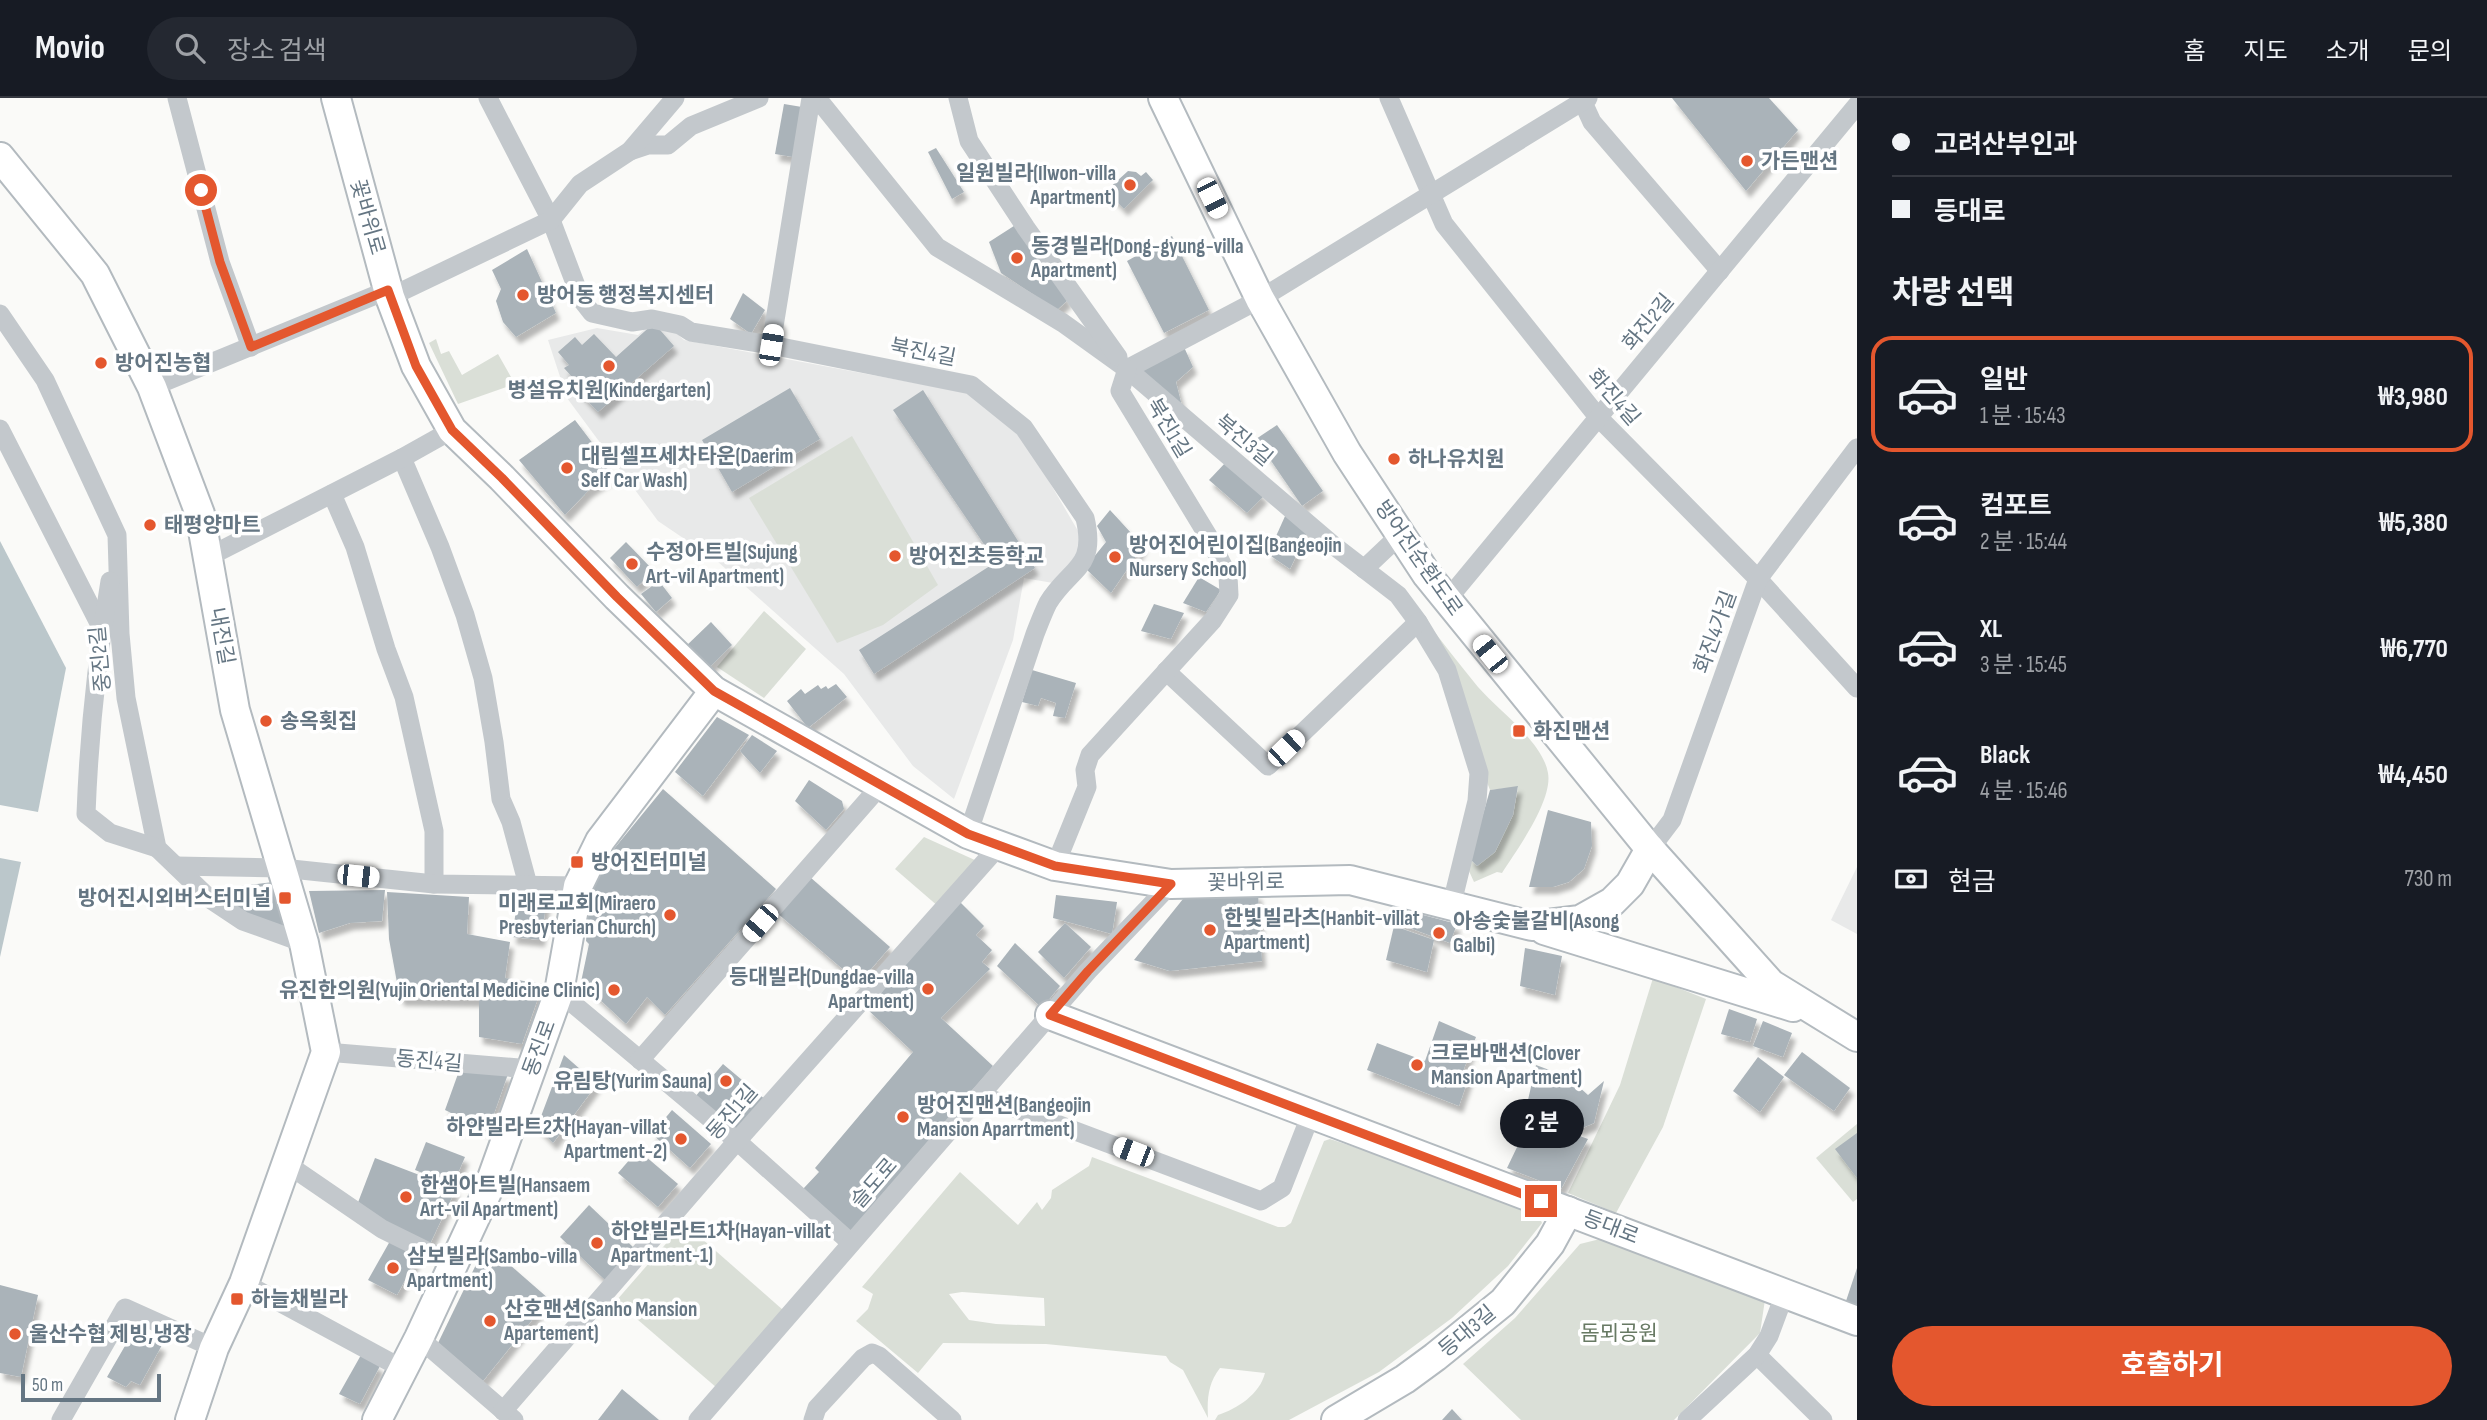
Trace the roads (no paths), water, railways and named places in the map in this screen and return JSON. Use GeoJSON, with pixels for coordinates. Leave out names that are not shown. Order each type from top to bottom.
{"type":"FeatureCollection","features":[{"type":"Feature","properties":{"kind":"street"},"geometry":{"type":"LineString","coordinates":[[177,98],[220,262],[251,347]]}},
{"type":"Feature","properties":{"kind":"street","name":"꽃바위로"},"geometry":{"type":"LineString","coordinates":[[336,98],[389,294],[416,366],[452,430],[714,691],[968,834],[1055,866],[1171,884],[1350,880],[1532,926],[1824,1016]]}},
{"type":"Feature","properties":{"kind":"street","name":"북진4길"},"geometry":{"type":"LineString","coordinates":[[488,98],[551,220],[575,287],[592,313],[632,322],[652,319],[680,325],[691,332],[771,345],[971,385],[1024,428],[1085,517],[1088,530],[1086,556],[1079,569],[1067,579],[1048,604],[1035,634],[968,834]]}},
{"type":"Feature","properties":{"kind":"street"},"geometry":{"type":"LineString","coordinates":[[630,151],[674,98]]}},
{"type":"Feature","properties":{"kind":"street"},"geometry":{"type":"LineString","coordinates":[[152,387],[389,294],[551,220],[580,184],[630,151],[648,145],[668,145],[691,126],[759,98]]}},
{"type":"Feature","properties":{"kind":"street"},"geometry":{"type":"LineString","coordinates":[[771,345],[811,98]]}},
{"type":"Feature","properties":{"kind":"street","name":"북진3길"},"geometry":{"type":"LineString","coordinates":[[817,98],[937,247],[1063,323],[1127,369],[1333,545],[1398,595],[1447,670],[1479,773],[1477,801],[1451,907]]}},
{"type":"Feature","properties":{"kind":"street"},"geometry":{"type":"LineString","coordinates":[[958,98],[969,141],[1026,228],[1127,369],[1260,299],[1584,99],[1592,121],[1720,271]]}},
{"type":"Feature","properties":{"kind":"street","name":"방어진순환도로"},"geometry":{"type":"LineString","coordinates":[[1163,98],[1260,299],[1347,453],[1427,575],[1650,849],[1771,984],[1857,1037]]}},
{"type":"Feature","properties":{"kind":"street","name":"화진4길"},"geometry":{"type":"LineString","coordinates":[[1389,98],[1444,224],[1598,417],[1758,579],[1857,688]]}},
{"type":"Feature","properties":{"kind":"street","name":"화진2길"},"geometry":{"type":"LineString","coordinates":[[1447,600],[1857,105]]}},
{"type":"Feature","properties":{"kind":"street","name":"내진길"},"geometry":{"type":"LineString","coordinates":[[0,157],[95,274],[152,387],[200,514],[235,710],[282,868]]}},
{"type":"Feature","properties":{"kind":"street","name":"중진2길"},"geometry":{"type":"LineString","coordinates":[[0,314],[45,380],[117,535],[120,634],[127,698],[157,848]]}},
{"type":"Feature","properties":{"kind":"street","name":"북진1길"},"geometry":{"type":"LineString","coordinates":[[1055,866],[1087,787],[1085,770],[1090,755],[1213,620],[1229,595],[1228,576],[1208,536],[1120,391],[1127,369]]}},
{"type":"Feature","properties":{"kind":"street"},"geometry":{"type":"LineString","coordinates":[[0,429],[102,629]]}},
{"type":"Feature","properties":{"kind":"street"},"geometry":{"type":"LineString","coordinates":[[208,557],[452,430]]}},
{"type":"Feature","properties":{"kind":"street","name":"화진4가길"},"geometry":{"type":"LineString","coordinates":[[1650,849],[1672,820],[1758,579],[1857,448]]}},
{"type":"Feature","properties":{"kind":"street"},"geometry":{"type":"LineString","coordinates":[[402,458],[440,547],[465,615],[483,678],[501,799],[511,822],[528,885]]}},
{"type":"Feature","properties":{"kind":"street"},"geometry":{"type":"LineString","coordinates":[[332,494],[355,547],[386,649],[404,697],[434,831],[435,884]]}},
{"type":"Feature","properties":{"kind":"street"},"geometry":{"type":"LineString","coordinates":[[117,535],[89,739],[86,814],[110,833],[157,848],[210,899],[243,921],[304,943]]}},
{"type":"Feature","properties":{"kind":"street"},"geometry":{"type":"LineString","coordinates":[[1364,569],[1400,535]]}},
{"type":"Feature","properties":{"kind":"street"},"geometry":{"type":"LineString","coordinates":[[1166,671],[1268,766],[1418,622]]}},
{"type":"Feature","properties":{"kind":"street","name":"동진로"},"geometry":{"type":"LineString","coordinates":[[377,1420],[419,1338],[487,1192],[559,992],[578,886],[600,841],[714,691]]}},
{"type":"Feature","properties":{"kind":"street"},"geometry":{"type":"LineString","coordinates":[[640,1060],[881,785]]}},
{"type":"Feature","properties":{"kind":"street","name":"동진1길"},"geometry":{"type":"LineString","coordinates":[[509,1416],[737,1141],[999,846]]}},
{"type":"Feature","properties":{"kind":"street","name":"꽃바위로"},"geometry":{"type":"LineString","coordinates":[[1532,926],[1580,920],[1612,902],[1630,884],[1650,849]]}},
{"type":"Feature","properties":{"kind":"street"},"geometry":{"type":"LineString","coordinates":[[176,866],[282,868],[435,884],[578,886]]}},
{"type":"Feature","properties":{"kind":"street"},"geometry":{"type":"LineString","coordinates":[[190,1420],[214,1348],[244,1283],[326,1052],[304,943],[282,868]]}},
{"type":"Feature","properties":{"kind":"street","name":"슬도로"},"geometry":{"type":"LineString","coordinates":[[698,1420],[1096,962],[1171,884]]}},
{"type":"Feature","properties":{"kind":"street"},"geometry":{"type":"LineString","coordinates":[[559,992],[737,1141],[851,1243]]}},
{"type":"Feature","properties":{"kind":"street","name":"등대로"},"geometry":{"type":"LineString","coordinates":[[1050,1015],[1857,1321]]}},
{"type":"Feature","properties":{"kind":"street","name":"동진4길"},"geometry":{"type":"LineString","coordinates":[[326,1052],[531,1069]]}},
{"type":"Feature","properties":{"kind":"street"},"geometry":{"type":"LineString","coordinates":[[980,1095],[1261,1201],[1283,1188],[1311,1114]]}},
{"type":"Feature","properties":{"kind":"street"},"geometry":{"type":"LineString","coordinates":[[287,1164],[382,1229],[453,1264]]}},
{"type":"Feature","properties":{"kind":"street","name":"등대3길"},"geometry":{"type":"LineString","coordinates":[[1336,1420],[1436,1357],[1503,1301],[1550,1244],[1568,1211]]}},
{"type":"Feature","properties":{"kind":"street"},"geometry":{"type":"LineString","coordinates":[[244,1283],[403,1369]]}},
{"type":"Feature","properties":{"kind":"street"},"geometry":{"type":"LineString","coordinates":[[1686,1420],[1757,1355],[1769,1336],[1785,1293]]}},
{"type":"Feature","properties":{"kind":"street"},"geometry":{"type":"LineString","coordinates":[[61,1420],[125,1308],[214,1348]]}},
{"type":"Feature","properties":{"kind":"street"},"geometry":{"type":"LineString","coordinates":[[419,1338],[509,1416]]}},
{"type":"Feature","properties":{"kind":"street"},"geometry":{"type":"LineString","coordinates":[[813,1420],[817,1408],[863,1357],[872,1353],[879,1356],[952,1420]]}},
{"type":"Feature","properties":{"kind":"street"},"geometry":{"type":"LineString","coordinates":[[1757,1355],[1823,1420]]}},
{"type":"Feature","properties":{"kind":"place","name":"가든맨션"},"geometry":{"type":"Point","coordinates":[1747,161]}},
{"type":"Feature","properties":{"kind":"place","name":"일원빌라(Ilwon-villa Apartment)"},"geometry":{"type":"Point","coordinates":[1130,185]}},
{"type":"Feature","properties":{"kind":"place","name":"동경빌라(Dong-gyung-villa Apartment)"},"geometry":{"type":"Point","coordinates":[1017,258]}},
{"type":"Feature","properties":{"kind":"place","name":"방어동 행정복지센터"},"geometry":{"type":"Point","coordinates":[523,295]}},
{"type":"Feature","properties":{"kind":"place","name":"방어진농협"},"geometry":{"type":"Point","coordinates":[101,363]}},
{"type":"Feature","properties":{"kind":"place","name":"병설유치원(Kindergarten)"},"geometry":{"type":"Point","coordinates":[609,366]}},
{"type":"Feature","properties":{"kind":"place","name":"하나유치원"},"geometry":{"type":"Point","coordinates":[1394,459]}},
{"type":"Feature","properties":{"kind":"place","name":"대림셀프세차타운(Daerim Self Car Wash)"},"geometry":{"type":"Point","coordinates":[567,468]}},
{"type":"Feature","properties":{"kind":"place","name":"태평양마트"},"geometry":{"type":"Point","coordinates":[150,525]}},
{"type":"Feature","properties":{"kind":"place","name":"방어진초등학교"},"geometry":{"type":"Point","coordinates":[895,556]}},
{"type":"Feature","properties":{"kind":"place","name":"방어진어린이집(Bangeojin Nursery School)"},"geometry":{"type":"Point","coordinates":[1115,557]}},
{"type":"Feature","properties":{"kind":"place","name":"수정아트빌(Sujung Art-vil Apartment)"},"geometry":{"type":"Point","coordinates":[632,564]}},
{"type":"Feature","properties":{"kind":"place","name":"송옥횟집"},"geometry":{"type":"Point","coordinates":[266,721]}},
{"type":"Feature","properties":{"kind":"place","name":"화진맨션"},"geometry":{"type":"Point","coordinates":[1519,731]}},
{"type":"Feature","properties":{"kind":"place","name":"방어진터미널"},"geometry":{"type":"Point","coordinates":[577,862]}},
{"type":"Feature","properties":{"kind":"place","name":"방어진시외버스터미널"},"geometry":{"type":"Point","coordinates":[285,898]}},
{"type":"Feature","properties":{"kind":"place","name":"미래로교회(Miraero Presbyterian Church)"},"geometry":{"type":"Point","coordinates":[670,915]}},
{"type":"Feature","properties":{"kind":"place","name":"한빛빌라츠(Hanbit-villat Apartment)"},"geometry":{"type":"Point","coordinates":[1210,930]}},
{"type":"Feature","properties":{"kind":"place","name":"아송숯불갈비(Asong Galbi)"},"geometry":{"type":"Point","coordinates":[1439,933]}},
{"type":"Feature","properties":{"kind":"place","name":"등대빌라(Dungdae-villa Apartment)"},"geometry":{"type":"Point","coordinates":[928,989]}},
{"type":"Feature","properties":{"kind":"place","name":"유진한의원(Yujin Oriental Medicine Clinic)"},"geometry":{"type":"Point","coordinates":[614,990]}},
{"type":"Feature","properties":{"kind":"place","name":"크로바맨션(Clover Mansion Apartment)"},"geometry":{"type":"Point","coordinates":[1417,1065]}},
{"type":"Feature","properties":{"kind":"place","name":"유림탕(Yurim Sauna)"},"geometry":{"type":"Point","coordinates":[726,1081]}},
{"type":"Feature","properties":{"kind":"place","name":"방어진맨션(Bangeojin Mansion Aparrtment)"},"geometry":{"type":"Point","coordinates":[903,1117]}},
{"type":"Feature","properties":{"kind":"place","name":"하얀빌라트2차(Hayan-villat Apartment-2)"},"geometry":{"type":"Point","coordinates":[681,1139]}},
{"type":"Feature","properties":{"kind":"place","name":"한샘아트빌(Hansaem Art-vil Apartment)"},"geometry":{"type":"Point","coordinates":[406,1197]}},
{"type":"Feature","properties":{"kind":"place","name":"하얀빌라트1차(Hayan-villat Apartment-1)"},"geometry":{"type":"Point","coordinates":[597,1243]}},
{"type":"Feature","properties":{"kind":"place","name":"삼보빌라(Sambo-villa Apartment)"},"geometry":{"type":"Point","coordinates":[393,1268]}},
{"type":"Feature","properties":{"kind":"place","name":"하늘채빌라"},"geometry":{"type":"Point","coordinates":[237,1299]}},
{"type":"Feature","properties":{"kind":"place","name":"산호맨션(Sanho Mansion Apartement)"},"geometry":{"type":"Point","coordinates":[490,1321]}},
{"type":"Feature","properties":{"kind":"place","name":"울산수협 제빙,냉장"},"geometry":{"type":"Point","coordinates":[15,1334]}},
{"type":"Feature","properties":{"kind":"park label","name":"돔뫼공원"},"geometry":{"type":"Point","coordinates":[1619,1333]}}]}
